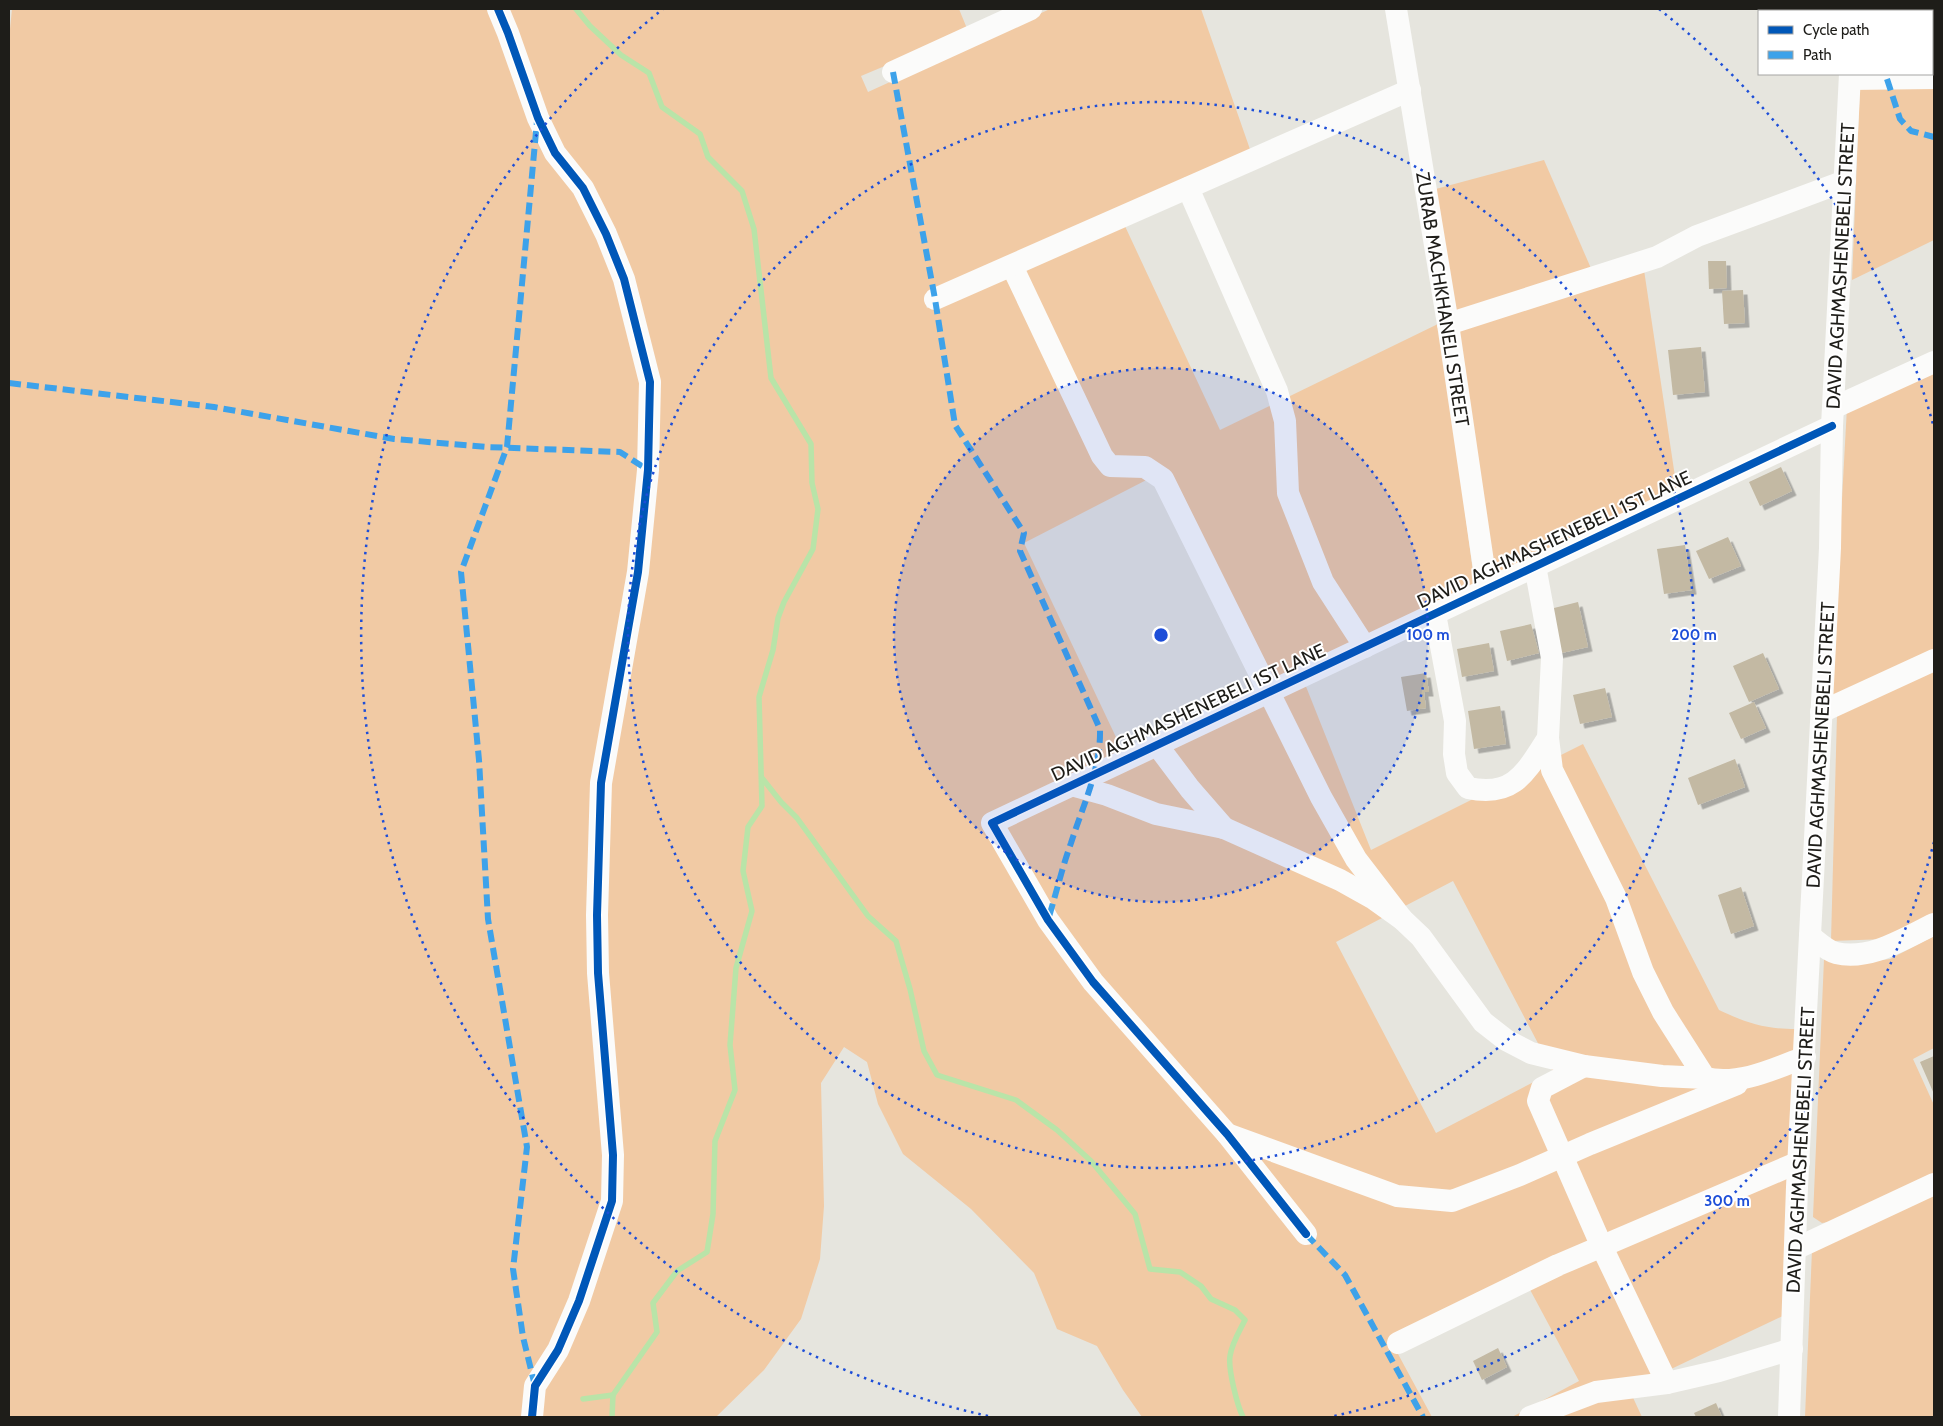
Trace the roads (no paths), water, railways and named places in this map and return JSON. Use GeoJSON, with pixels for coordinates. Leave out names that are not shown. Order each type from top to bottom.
{"type":"FeatureCollection","features":[{"type":"Feature","properties":{"kind":"street"},"geometry":{"type":"LineString","coordinates":[[498,9],[538,118],[555,153],[583,188],[606,234],[624,279],[650,382],[648,470],[638,572],[601,782],[597,915],[598,973],[613,1154],[612,1201],[579,1301],[558,1350],[535,1386],[532,1417]]}},
{"type":"Feature","properties":{"kind":"street"},"geometry":{"type":"LineString","coordinates":[[893,72],[1031,9]]}},
{"type":"Feature","properties":{"kind":"street","name":"ZURAB MACHKHANELI STREET"},"geometry":{"type":"LineString","coordinates":[[1396,9],[1448,324],[1487,589]]}},
{"type":"Feature","properties":{"kind":"street"},"geometry":{"type":"LineString","coordinates":[[1850,76],[1934,78]]}},
{"type":"Feature","properties":{"kind":"street","name":"DAVID AGHMASHENEBELI STREET"},"geometry":{"type":"LineString","coordinates":[[1789,1417],[1799,1162],[1830,548],[1832,417],[1850,76]]}},
{"type":"Feature","properties":{"kind":"street"},"geometry":{"type":"LineString","coordinates":[[935,299],[1410,90]]}},
{"type":"Feature","properties":{"kind":"street"},"geometry":{"type":"LineString","coordinates":[[1448,324],[1656,256],[1697,236],[1845,181]]}},
{"type":"Feature","properties":{"kind":"street"},"geometry":{"type":"LineString","coordinates":[[1188,188],[1277,392],[1285,421],[1288,493],[1323,582],[1365,647]]}},
{"type":"Feature","properties":{"kind":"street"},"geometry":{"type":"LineString","coordinates":[[1012,266],[1102,456],[1110,466],[1145,467],[1163,479],[1270,692],[1294,745],[1356,859],[1402,919]]}},
{"type":"Feature","properties":{"kind":"street","name":"DAVID AGHMASHENEBELI 1ST LANE"},"geometry":{"type":"LineString","coordinates":[[1227,1134],[1093,982],[1048,920],[992,823],[1535,566],[1832,417],[1934,362]]}},
{"type":"Feature","properties":{"kind":"street"},"geometry":{"type":"LineString","coordinates":[[1535,566],[1552,658],[1548,738],[1552,770],[1616,898],[1643,972],[1663,1012],[1706,1078]]}},
{"type":"Feature","properties":{"kind":"street"},"geometry":{"type":"LineString","coordinates":[[1435,614],[1455,721],[1454,754],[1457,773],[1468,788],[1480,790],[1506,787],[1519,778],[1548,738]]}},
{"type":"Feature","properties":{"kind":"street"},"geometry":{"type":"LineString","coordinates":[[1821,712],[1934,660]]}},
{"type":"Feature","properties":{"kind":"street"},"geometry":{"type":"LineString","coordinates":[[1157,745],[1190,789],[1224,828]]}},
{"type":"Feature","properties":{"kind":"street"},"geometry":{"type":"LineString","coordinates":[[1072,785],[1107,795],[1156,814],[1224,828],[1340,880],[1374,899],[1402,919],[1421,937],[1483,1022],[1506,1040],[1532,1052],[1584,1066],[1662,1076],[1717,1080],[1757,1076]]}},
{"type":"Feature","properties":{"kind":"street"},"geometry":{"type":"LineString","coordinates":[[1810,936],[1834,953],[1856,954],[1884,948],[1934,924]]}},
{"type":"Feature","properties":{"kind":"street"},"geometry":{"type":"LineString","coordinates":[[1227,1134],[1398,1196],[1452,1201],[1520,1176],[1561,1157],[1805,1056]]}},
{"type":"Feature","properties":{"kind":"street"},"geometry":{"type":"LineString","coordinates":[[1584,1066],[1542,1088],[1538,1101],[1602,1247],[1667,1383]]}},
{"type":"Feature","properties":{"kind":"street"},"geometry":{"type":"LineString","coordinates":[[1227,1134],[1306,1234]]}},
{"type":"Feature","properties":{"kind":"street"},"geometry":{"type":"LineString","coordinates":[[1398,1343],[1558,1265],[1799,1162]]}},
{"type":"Feature","properties":{"kind":"street"},"geometry":{"type":"LineString","coordinates":[[1795,1249],[1934,1184]]}},
{"type":"Feature","properties":{"kind":"street"},"geometry":{"type":"LineString","coordinates":[[1530,1417],[1596,1392],[1667,1383],[1719,1372],[1792,1349]]}},
{"type":"Feature","properties":{"kind":"waterway"},"geometry":{"type":"LineString","coordinates":[[576,9],[590,26],[621,55],[649,73],[662,107],[700,134],[708,157],[742,191],[754,229],[771,378],[811,444],[812,483],[818,509],[813,549],[784,602],[778,618],[773,650],[759,697],[762,806],[748,827],[743,871],[752,911],[736,968],[730,1045],[735,1090],[715,1141],[713,1214],[707,1252],[677,1271],[653,1303],[657,1332],[613,1395],[612,1417]]}},
{"type":"Feature","properties":{"kind":"waterway"},"geometry":{"type":"LineString","coordinates":[[762,778],[781,802],[797,818],[868,916],[896,941],[910,989],[924,1051],[937,1075],[1016,1100],[1057,1130],[1091,1161],[1135,1214],[1150,1269],[1180,1272],[1201,1286],[1211,1299],[1235,1310],[1245,1320],[1232,1347],[1230,1356],[1230,1369],[1243,1417]]}},
{"type":"Feature","properties":{"kind":"waterway"},"geometry":{"type":"LineString","coordinates":[[583,1399],[613,1395]]}}]}
